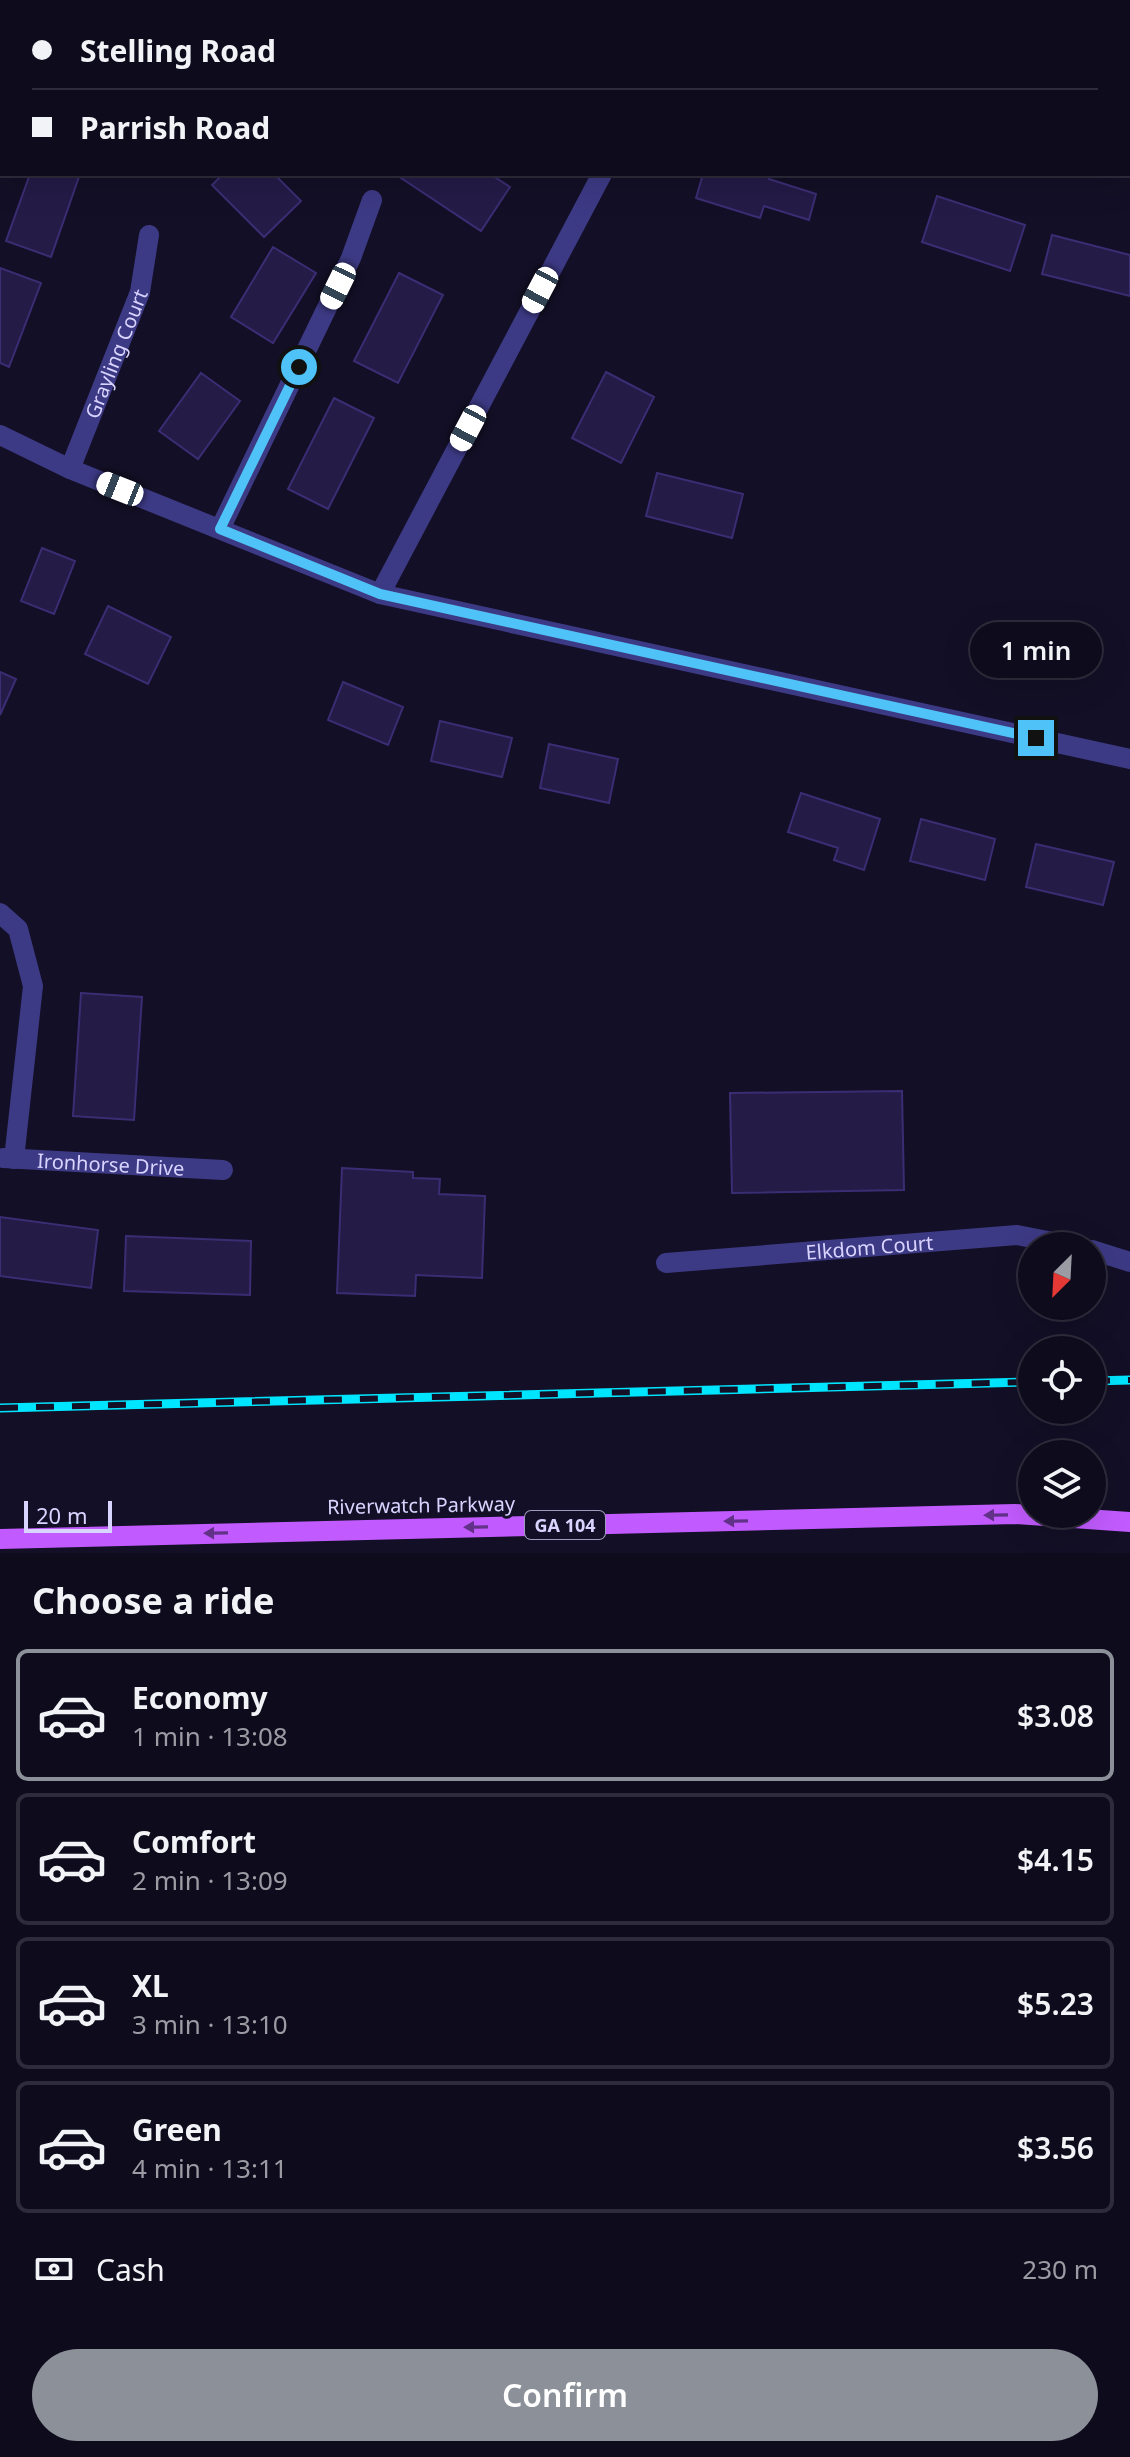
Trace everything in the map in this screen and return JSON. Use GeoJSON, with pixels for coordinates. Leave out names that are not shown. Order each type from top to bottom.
{"type":"FeatureCollection","features":[{"type":"Feature","properties":{"kind":"main road","name":"Riverwatch Parkway"},"geometry":{"type":"LineString","coordinates":[[0,1539],[1015,1514],[1130,1522]]}},
{"type":"Feature","properties":{"kind":"street"},"geometry":{"type":"LineString","coordinates":[[380,594],[597,176]]}},
{"type":"Feature","properties":{"kind":"street"},"geometry":{"type":"LineString","coordinates":[[220,529],[351,258],[372,200]]}},
{"type":"Feature","properties":{"kind":"street","name":"Grayling Court"},"geometry":{"type":"LineString","coordinates":[[70,469],[140,292],[149,235]]}},
{"type":"Feature","properties":{"kind":"street"},"geometry":{"type":"LineString","coordinates":[[0,435],[70,469],[380,594],[1130,759]]}},
{"type":"Feature","properties":{"kind":"street"},"geometry":{"type":"LineString","coordinates":[[0,913],[18,929],[33,986],[7,1158]]}},
{"type":"Feature","properties":{"kind":"street","name":"Ironhorse Drive"},"geometry":{"type":"LineString","coordinates":[[7,1158],[223,1170]]}},
{"type":"Feature","properties":{"kind":"street","name":"Elkdom Court"},"geometry":{"type":"LineString","coordinates":[[666,1263],[1018,1235]]}},
{"type":"Feature","properties":{"kind":"street"},"geometry":{"type":"LineString","coordinates":[[1106,1254],[1130,1262]]}},
{"type":"Feature","properties":{"kind":"building"},"geometry":{"type":"Polygon","coordinates":[[[29,176],[79,176],[51,257],[6,241],[29,176]]]}},
{"type":"Feature","properties":{"kind":"building"},"geometry":{"type":"Polygon","coordinates":[[[221,176],[276,176],[301,201],[264,237],[212,185],[221,176]]]}},
{"type":"Feature","properties":{"kind":"building"},"geometry":{"type":"Polygon","coordinates":[[[398,176],[493,176],[510,187],[481,231],[398,176]]]}},
{"type":"Feature","properties":{"kind":"building"},"geometry":{"type":"Polygon","coordinates":[[[702,176],[770,176],[769,179],[816,194],[809,220],[764,206],[760,218],[696,198],[702,176]]]}},
{"type":"Feature","properties":{"kind":"building"},"geometry":{"type":"Polygon","coordinates":[[[937,196],[1025,225],[1010,271],[922,242],[937,196]]]}},
{"type":"Feature","properties":{"kind":"building"},"geometry":{"type":"Polygon","coordinates":[[[1052,235],[1130,255],[1130,296],[1042,274],[1052,235]]]}},
{"type":"Feature","properties":{"kind":"building"},"geometry":{"type":"Polygon","coordinates":[[[273,247],[316,273],[273,343],[231,317],[273,247]]]}},
{"type":"Feature","properties":{"kind":"building"},"geometry":{"type":"Polygon","coordinates":[[[0,268],[41,283],[9,367],[0,363],[0,268]]]}},
{"type":"Feature","properties":{"kind":"building"},"geometry":{"type":"Polygon","coordinates":[[[399,273],[443,295],[398,383],[354,361],[399,273]]]}},
{"type":"Feature","properties":{"kind":"building"},"geometry":{"type":"Polygon","coordinates":[[[606,372],[654,397],[621,463],[572,438],[606,372]]]}},
{"type":"Feature","properties":{"kind":"building"},"geometry":{"type":"Polygon","coordinates":[[[201,373],[240,401],[198,459],[159,431],[201,373]]]}},
{"type":"Feature","properties":{"kind":"building"},"geometry":{"type":"Polygon","coordinates":[[[334,398],[374,418],[328,509],[288,489],[334,398]]]}},
{"type":"Feature","properties":{"kind":"building"},"geometry":{"type":"Polygon","coordinates":[[[657,473],[743,494],[732,538],[646,516],[657,473]]]}},
{"type":"Feature","properties":{"kind":"building"},"geometry":{"type":"Polygon","coordinates":[[[42,548],[75,561],[54,614],[21,601],[42,548]]]}},
{"type":"Feature","properties":{"kind":"building"},"geometry":{"type":"Polygon","coordinates":[[[108,606],[171,637],[148,684],[85,654],[108,606]]]}},
{"type":"Feature","properties":{"kind":"building"},"geometry":{"type":"Polygon","coordinates":[[[0,672],[16,679],[0,715],[0,672]]]}},
{"type":"Feature","properties":{"kind":"building"},"geometry":{"type":"Polygon","coordinates":[[[343,682],[403,707],[388,745],[328,720],[343,682]]]}},
{"type":"Feature","properties":{"kind":"building"},"geometry":{"type":"Polygon","coordinates":[[[440,721],[512,738],[502,777],[431,761],[440,721]]]}},
{"type":"Feature","properties":{"kind":"building"},"geometry":{"type":"Polygon","coordinates":[[[549,744],[618,759],[609,803],[540,788],[549,744]]]}},
{"type":"Feature","properties":{"kind":"building"},"geometry":{"type":"Polygon","coordinates":[[[801,793],[880,819],[864,870],[834,860],[838,848],[788,832],[801,793]]]}},
{"type":"Feature","properties":{"kind":"building"},"geometry":{"type":"Polygon","coordinates":[[[921,819],[995,839],[985,880],[910,861],[921,819]]]}},
{"type":"Feature","properties":{"kind":"building"},"geometry":{"type":"Polygon","coordinates":[[[1036,844],[1114,862],[1103,905],[1026,887],[1036,844]]]}},
{"type":"Feature","properties":{"kind":"building"},"geometry":{"type":"Polygon","coordinates":[[[81,993],[142,997],[134,1120],[73,1116],[81,993]]]}},
{"type":"Feature","properties":{"kind":"building"},"geometry":{"type":"Polygon","coordinates":[[[902,1091],[904,1190],[732,1193],[730,1093],[902,1091]]]}},
{"type":"Feature","properties":{"kind":"building"},"geometry":{"type":"Polygon","coordinates":[[[342,1168],[413,1172],[413,1178],[440,1179],[439,1194],[485,1196],[482,1278],[416,1275],[415,1296],[337,1293],[342,1168]]]}},
{"type":"Feature","properties":{"kind":"building"},"geometry":{"type":"Polygon","coordinates":[[[0,1217],[98,1230],[91,1288],[0,1276],[0,1217]]]}},
{"type":"Feature","properties":{"kind":"building"},"geometry":{"type":"Polygon","coordinates":[[[126,1236],[251,1241],[250,1295],[124,1291],[126,1236]]]}},
{"type":"Feature","properties":{"kind":"railway"},"geometry":{"type":"LineString","coordinates":[[1106,1381],[1130,1380]]}},
{"type":"Feature","properties":{"kind":"railway"},"geometry":{"type":"LineString","coordinates":[[0,1408],[1018,1382]]}},
{"type":"Feature","properties":{"kind":"route"},"geometry":{"type":"LineString","coordinates":[[299,367],[220,529],[380,594],[1036,738]]}}]}
